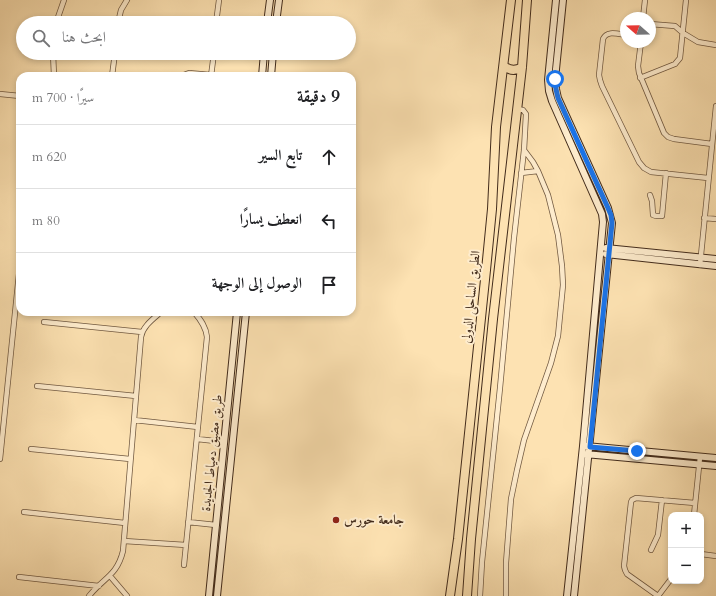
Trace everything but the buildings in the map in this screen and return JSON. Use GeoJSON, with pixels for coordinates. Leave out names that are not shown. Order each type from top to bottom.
{"type":"FeatureCollection","features":[{"type":"Feature","properties":{"kind":"highway","name":"الطريق الساحلى الدولى"},"geometry":{"type":"LineString","coordinates":[[450,596],[458,538],[486,270],[493,194],[496,127],[511,0]]}},
{"type":"Feature","properties":{"kind":"highway","name":"الطريق الساحلى الدولى"},"geometry":{"type":"LineString","coordinates":[[467,596],[471,539],[494,311],[522,67],[528,0]]}},
{"type":"Feature","properties":{"kind":"highway"},"geometry":{"type":"LineString","coordinates":[[504,66],[510,70],[519,69],[522,67]]}},
{"type":"Feature","properties":{"kind":"main road"},"geometry":{"type":"LineString","coordinates":[[268,16],[270,0]]}},
{"type":"Feature","properties":{"kind":"main road"},"geometry":{"type":"LineString","coordinates":[[277,16],[279,0]]}},
{"type":"Feature","properties":{"kind":"main road"},"geometry":{"type":"LineString","coordinates":[[556,0],[548,75],[549,91],[552,101],[602,214],[604,226],[567,596]]}},
{"type":"Feature","properties":{"kind":"main road"},"geometry":{"type":"LineString","coordinates":[[563,0],[555,73],[556,89],[558,98],[610,212],[612,223],[574,596]]}},
{"type":"Feature","properties":{"kind":"main road"},"geometry":{"type":"LineString","coordinates":[[262,72],[263,60]]}},
{"type":"Feature","properties":{"kind":"main road"},"geometry":{"type":"LineString","coordinates":[[271,72],[272,60]]}},
{"type":"Feature","properties":{"kind":"main road"},"geometry":{"type":"LineString","coordinates":[[601,250],[700,261],[716,260]]}},
{"type":"Feature","properties":{"kind":"main road"},"geometry":{"type":"LineString","coordinates":[[700,261],[716,266]]}},
{"type":"Feature","properties":{"kind":"main road","name":"طريق مضيق دمياط الجديدة"},"geometry":{"type":"LineString","coordinates":[[209,596],[237,316]]}},
{"type":"Feature","properties":{"kind":"main road","name":"طريق مضيق دمياط الجديدة"},"geometry":{"type":"LineString","coordinates":[[218,596],[246,316]]}},
{"type":"Feature","properties":{"kind":"main road"},"geometry":{"type":"LineString","coordinates":[[583,446],[716,458]]}},
{"type":"Feature","properties":{"kind":"main road"},"geometry":{"type":"LineString","coordinates":[[582,454],[716,466]]}},
{"type":"Feature","properties":{"kind":"street"},"geometry":{"type":"LineString","coordinates":[[58,16],[64,0]]}},
{"type":"Feature","properties":{"kind":"street"},"geometry":{"type":"LineString","coordinates":[[120,16],[121,10],[127,0]]}},
{"type":"Feature","properties":{"kind":"street"},"geometry":{"type":"LineString","coordinates":[[217,16],[219,0]]}},
{"type":"Feature","properties":{"kind":"street"},"geometry":{"type":"LineString","coordinates":[[644,12],[645,0]]}},
{"type":"Feature","properties":{"kind":"street"},"geometry":{"type":"LineString","coordinates":[[640,78],[676,63],[680,58],[686,0]]}},
{"type":"Feature","properties":{"kind":"street"},"geometry":{"type":"LineString","coordinates":[[656,24],[675,26],[698,42],[716,45]]}},
{"type":"Feature","properties":{"kind":"street"},"geometry":{"type":"LineString","coordinates":[[620,34],[608,33],[603,37],[599,75],[600,82],[640,164],[648,171],[708,178]]}},
{"type":"Feature","properties":{"kind":"street"},"geometry":{"type":"LineString","coordinates":[[640,48],[638,68],[640,78],[662,130],[666,135],[674,139],[712,144]]}},
{"type":"Feature","properties":{"kind":"street"},"geometry":{"type":"LineString","coordinates":[[53,60],[54,72]]}},
{"type":"Feature","properties":{"kind":"street"},"geometry":{"type":"LineString","coordinates":[[113,72],[114,60]]}},
{"type":"Feature","properties":{"kind":"street"},"geometry":{"type":"LineString","coordinates":[[211,72],[213,60]]}},
{"type":"Feature","properties":{"kind":"street"},"geometry":{"type":"LineString","coordinates":[[0,94],[16,96]]}},
{"type":"Feature","properties":{"kind":"street"},"geometry":{"type":"LineString","coordinates":[[700,261],[716,106]]}},
{"type":"Feature","properties":{"kind":"street"},"geometry":{"type":"LineString","coordinates":[[480,596],[482,562],[524,150],[526,114],[523,110],[517,109]]}},
{"type":"Feature","properties":{"kind":"street"},"geometry":{"type":"LineString","coordinates":[[506,596],[506,563],[511,499],[524,440],[551,363],[558,336],[563,285],[558,235],[548,195],[538,171],[524,150]]}},
{"type":"Feature","properties":{"kind":"street"},"geometry":{"type":"LineString","coordinates":[[521,173],[538,171]]}},
{"type":"Feature","properties":{"kind":"street"},"geometry":{"type":"LineString","coordinates":[[650,195],[654,215],[662,216],[666,173]]}},
{"type":"Feature","properties":{"kind":"street"},"geometry":{"type":"LineString","coordinates":[[704,218],[716,219]]}},
{"type":"Feature","properties":{"kind":"street"},"geometry":{"type":"LineString","coordinates":[[0,459],[16,303]]}},
{"type":"Feature","properties":{"kind":"street"},"geometry":{"type":"LineString","coordinates":[[89,596],[110,576],[119,562],[123,551],[140,339],[142,332],[147,325],[157,316]]}},
{"type":"Feature","properties":{"kind":"street"},"geometry":{"type":"LineString","coordinates":[[184,565],[207,337],[203,323],[197,316]]}},
{"type":"Feature","properties":{"kind":"street"},"geometry":{"type":"LineString","coordinates":[[44,322],[142,332]]}},
{"type":"Feature","properties":{"kind":"street"},"geometry":{"type":"LineString","coordinates":[[37,386],[136,396]]}},
{"type":"Feature","properties":{"kind":"street"},"geometry":{"type":"LineString","coordinates":[[134,420],[198,427]]}},
{"type":"Feature","properties":{"kind":"street"},"geometry":{"type":"LineString","coordinates":[[197,439],[224,442]]}},
{"type":"Feature","properties":{"kind":"street"},"geometry":{"type":"LineString","coordinates":[[30,449],[130,459]]}},
{"type":"Feature","properties":{"kind":"street"},"geometry":{"type":"LineString","coordinates":[[694,512],[700,457]]}},
{"type":"Feature","properties":{"kind":"street"},"geometry":{"type":"LineString","coordinates":[[668,583],[658,596],[627,574],[624,568],[631,501],[636,498],[695,503]]}},
{"type":"Feature","properties":{"kind":"street"},"geometry":{"type":"LineString","coordinates":[[651,550],[658,535],[662,500]]}},
{"type":"Feature","properties":{"kind":"street"},"geometry":{"type":"LineString","coordinates":[[24,512],[125,523]]}},
{"type":"Feature","properties":{"kind":"street"},"geometry":{"type":"LineString","coordinates":[[188,522],[216,525]]}},
{"type":"Feature","properties":{"kind":"street"},"geometry":{"type":"LineString","coordinates":[[124,541],[186,545]]}},
{"type":"Feature","properties":{"kind":"street"},"geometry":{"type":"LineString","coordinates":[[704,554],[716,556]]}},
{"type":"Feature","properties":{"kind":"street"},"geometry":{"type":"LineString","coordinates":[[110,576],[127,596]]}},
{"type":"Feature","properties":{"kind":"street"},"geometry":{"type":"LineString","coordinates":[[19,577],[99,586]]}},
{"type":"Feature","properties":{"kind":"place","name":"جامعة حورس"},"geometry":{"type":"Point","coordinates":[336,520]}},
{"type":"Feature","properties":{"kind":"route"},"geometry":{"type":"LineString","coordinates":[[555,79],[558,98],[608,208],[612,223],[590,447],[637,451]]}}]}
